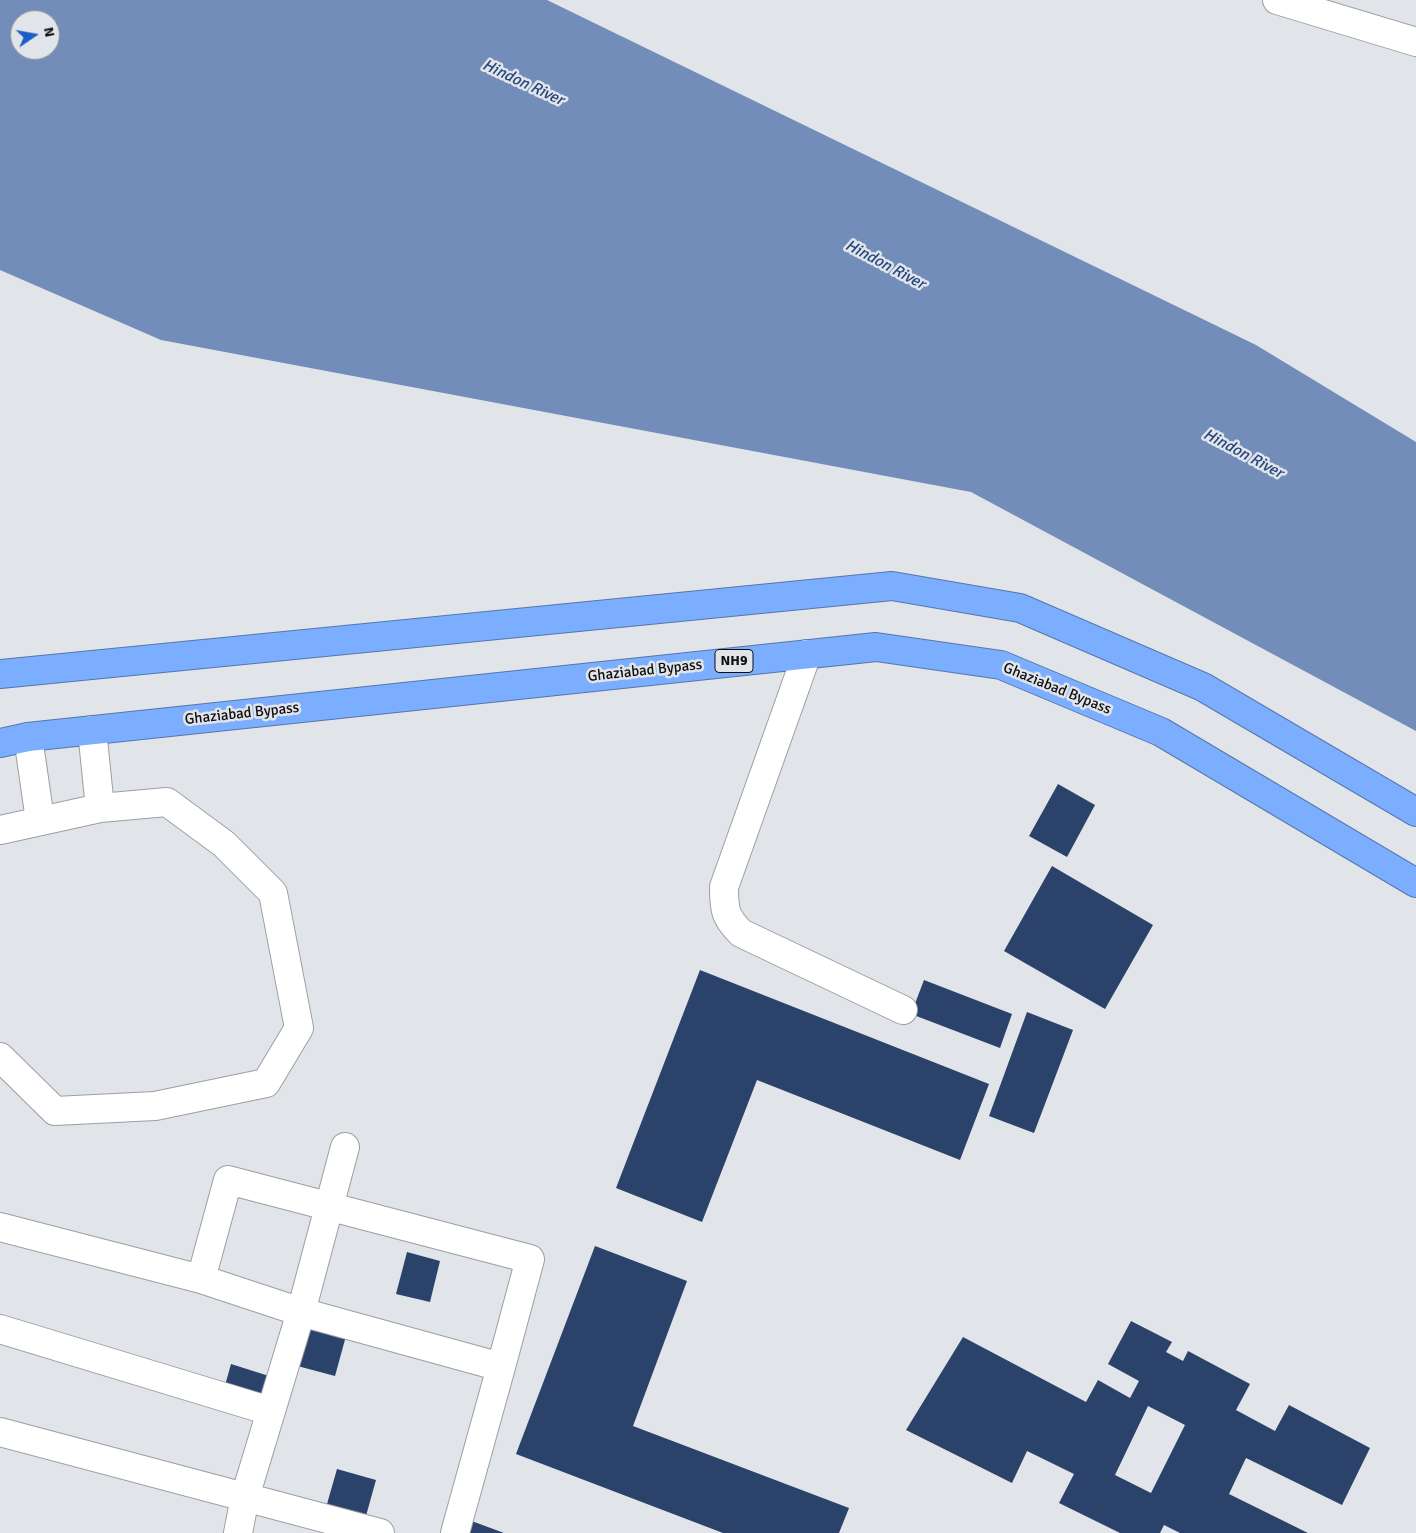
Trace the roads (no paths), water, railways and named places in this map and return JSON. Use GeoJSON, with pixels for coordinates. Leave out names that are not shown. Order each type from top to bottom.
{"type":"FeatureCollection","features":[{"type":"Feature","properties":{"kind":"highway"},"geometry":{"type":"LineString","coordinates":[[0,674],[892,586],[1020,608],[1194,683],[1416,812]]}},
{"type":"Feature","properties":{"kind":"highway","name":"Ghaziabad Bypass"},"geometry":{"type":"LineString","coordinates":[[0,743],[28,737],[876,646],[1002,665],[1162,732],[1416,882]]}},
{"type":"Feature","properties":{"kind":"street"},"geometry":{"type":"LineString","coordinates":[[1277,0],[1416,42]]}},
{"type":"Feature","properties":{"kind":"street"},"geometry":{"type":"LineString","coordinates":[[807,654],[724,888],[724,906],[730,922],[741,933],[903,1010]]}},
{"type":"Feature","properties":{"kind":"street"},"geometry":{"type":"LineString","coordinates":[[92,730],[100,808]]}},
{"type":"Feature","properties":{"kind":"street"},"geometry":{"type":"LineString","coordinates":[[28,737],[40,820]]}},
{"type":"Feature","properties":{"kind":"street"},"geometry":{"type":"LineString","coordinates":[[0,830],[100,808],[167,802],[224,844],[272,893],[299,1028],[266,1083],[155,1106],[55,1111],[0,1058]]}},
{"type":"Feature","properties":{"kind":"street"},"geometry":{"type":"LineString","coordinates":[[238,1533],[244,1497],[301,1312],[345,1147]]}},
{"type":"Feature","properties":{"kind":"street"},"geometry":{"type":"LineString","coordinates":[[201,1279],[228,1180],[530,1259],[455,1533]]}},
{"type":"Feature","properties":{"kind":"street"},"geometry":{"type":"LineString","coordinates":[[0,1227],[201,1279],[301,1312],[501,1368]]}},
{"type":"Feature","properties":{"kind":"street"},"geometry":{"type":"LineString","coordinates":[[0,1329],[270,1411]]}},
{"type":"Feature","properties":{"kind":"street"},"geometry":{"type":"LineString","coordinates":[[0,1432],[380,1533]]}},
{"type":"Feature","properties":{"kind":"water","name":"Hindon River"},"geometry":{"type":"Polygon","coordinates":[[[0,0],[547,0],[1256,345],[1416,442],[1416,731],[971,492],[161,340],[0,270],[0,0]]]}}]}
